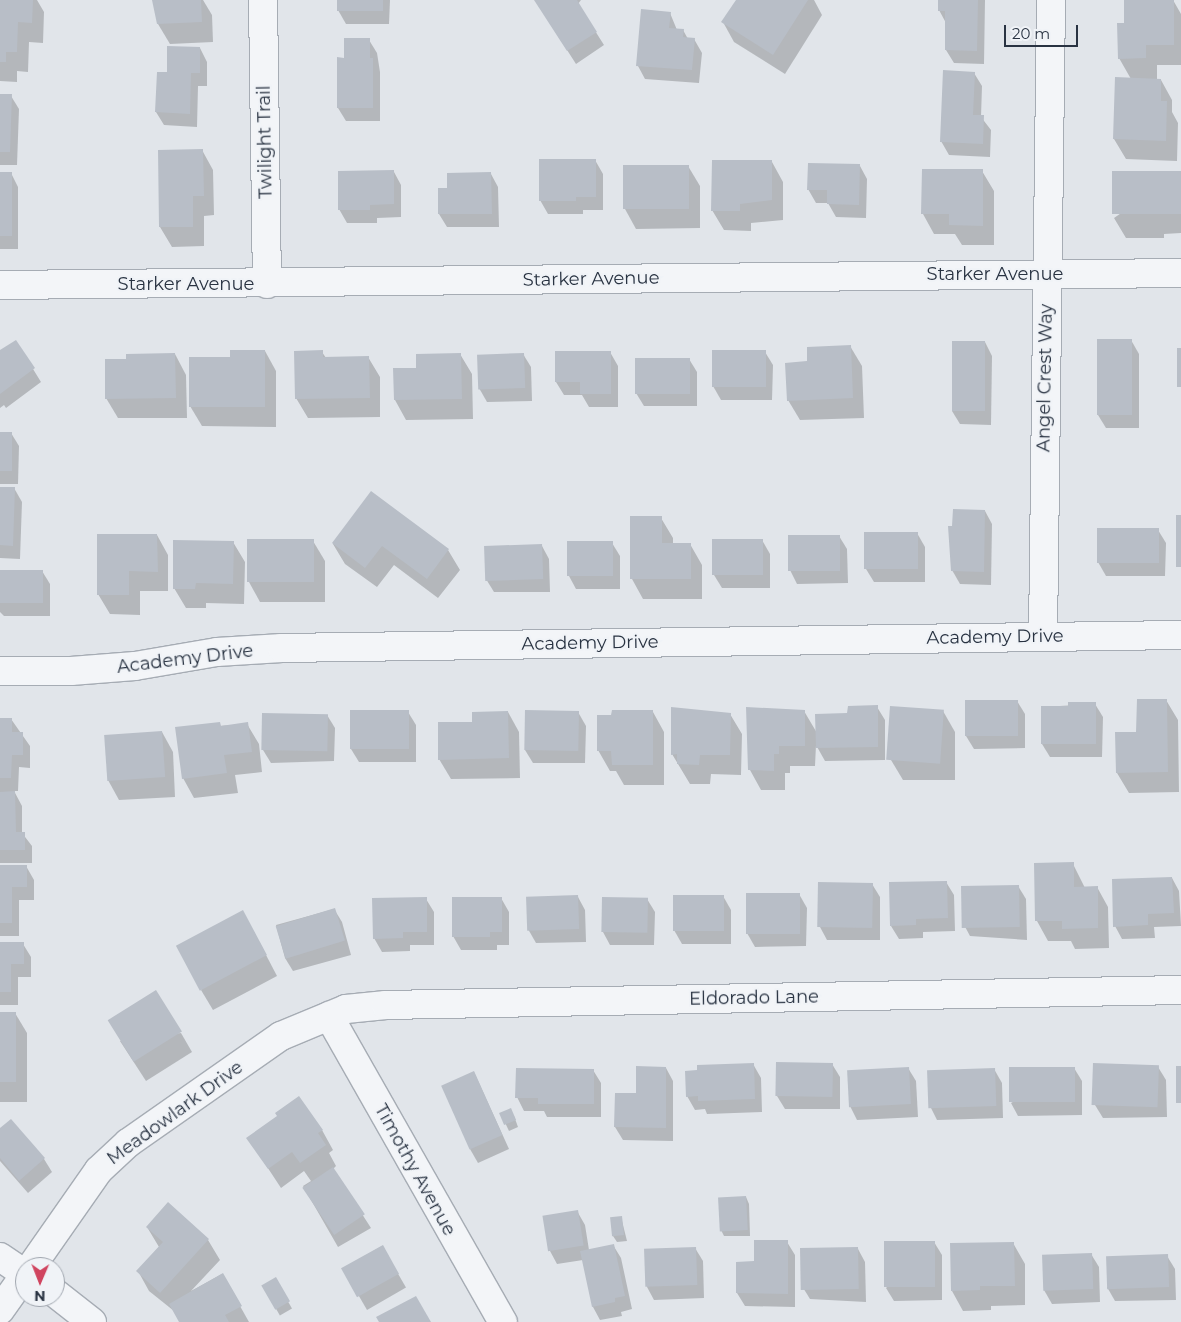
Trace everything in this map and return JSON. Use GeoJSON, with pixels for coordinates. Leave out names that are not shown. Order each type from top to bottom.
{"type":"FeatureCollection","features":[{"type":"Feature","properties":{"kind":"street","name":"Twilight Trail"},"geometry":{"type":"LineString","coordinates":[[263,0],[266,284]]}},
{"type":"Feature","properties":{"kind":"street","name":"Angel Crest Way"},"geometry":{"type":"LineString","coordinates":[[1043,636],[1051,0]]}},
{"type":"Feature","properties":{"kind":"street","name":"Starker Avenue"},"geometry":{"type":"LineString","coordinates":[[0,285],[266,284],[1181,272]]}},
{"type":"Feature","properties":{"kind":"street","name":"Academy Drive"},"geometry":{"type":"LineString","coordinates":[[0,671],[71,671],[135,666],[218,652],[282,648],[1181,635]]}},
{"type":"Feature","properties":{"kind":"street","name":"Eldorado Lane"},"geometry":{"type":"LineString","coordinates":[[329,1016],[346,1009],[386,1005],[1181,990]]}},
{"type":"Feature","properties":{"kind":"street","name":"Meadowlark Drive"},"geometry":{"type":"LineString","coordinates":[[37,1257],[99,1170],[113,1156],[281,1036],[329,1016]]}},
{"type":"Feature","properties":{"kind":"street","name":"Timothy Avenue"},"geometry":{"type":"LineString","coordinates":[[329,1016],[503,1322]]}},
{"type":"Feature","properties":{"kind":"street"},"geometry":{"type":"LineString","coordinates":[[0,1257],[15,1267]]}},
{"type":"Feature","properties":{"kind":"street"},"geometry":{"type":"LineString","coordinates":[[0,1310],[15,1288]]}},
{"type":"Feature","properties":{"kind":"street"},"geometry":{"type":"LineString","coordinates":[[65,1301],[92,1322]]}},
{"type":"Feature","properties":{"kind":"building"},"geometry":{"type":"Polygon","coordinates":[[[0,0],[33,0],[32,23],[18,22],[17,52],[6,52],[6,62],[0,62],[0,0]]]}},
{"type":"Feature","properties":{"kind":"building"},"geometry":{"type":"Polygon","coordinates":[[[152,0],[201,0],[202,22],[157,24],[152,0]]]}},
{"type":"Feature","properties":{"kind":"building"},"geometry":{"type":"Polygon","coordinates":[[[337,0],[383,0],[383,11],[337,11],[337,0]]]}},
{"type":"Feature","properties":{"kind":"building"},"geometry":{"type":"Polygon","coordinates":[[[534,0],[577,0],[597,32],[567,51],[534,0]]]}},
{"type":"Feature","properties":{"kind":"building"},"geometry":{"type":"Polygon","coordinates":[[[736,0],[808,0],[773,55],[721,22],[736,0]]]}},
{"type":"Feature","properties":{"kind":"building"},"geometry":{"type":"Polygon","coordinates":[[[938,0],[978,0],[977,51],[945,50],[945,11],[938,11],[938,0]]]}},
{"type":"Feature","properties":{"kind":"building"},"geometry":{"type":"Polygon","coordinates":[[[1124,0],[1174,0],[1174,45],[1146,45],[1146,58],[1118,59],[1117,23],[1124,23],[1124,0]]]}},
{"type":"Feature","properties":{"kind":"building"},"geometry":{"type":"Polygon","coordinates":[[[641,9],[671,12],[669,28],[684,29],[683,37],[695,38],[692,70],[636,66],[641,9]]]}},
{"type":"Feature","properties":{"kind":"building"},"geometry":{"type":"Polygon","coordinates":[[[344,38],[370,38],[370,58],[373,58],[373,108],[337,108],[337,57],[344,58],[344,38]]]}},
{"type":"Feature","properties":{"kind":"building"},"geometry":{"type":"Polygon","coordinates":[[[167,46],[200,47],[200,73],[191,73],[190,114],[155,112],[157,72],[167,72],[167,46]]]}},
{"type":"Feature","properties":{"kind":"building"},"geometry":{"type":"Polygon","coordinates":[[[943,70],[975,72],[973,115],[984,115],[983,144],[940,142],[943,70]]]}},
{"type":"Feature","properties":{"kind":"building"},"geometry":{"type":"Polygon","coordinates":[[[1115,77],[1161,79],[1161,101],[1167,101],[1166,141],[1113,139],[1115,77]]]}},
{"type":"Feature","properties":{"kind":"building"},"geometry":{"type":"Polygon","coordinates":[[[0,94],[12,94],[10,152],[0,152],[0,94]]]}},
{"type":"Feature","properties":{"kind":"building"},"geometry":{"type":"Polygon","coordinates":[[[203,149],[204,196],[193,196],[193,227],[159,227],[158,150],[203,149]]]}},
{"type":"Feature","properties":{"kind":"building"},"geometry":{"type":"Polygon","coordinates":[[[539,159],[596,159],[596,197],[576,197],[576,201],[539,201],[539,159]]]}},
{"type":"Feature","properties":{"kind":"building"},"geometry":{"type":"Polygon","coordinates":[[[712,160],[772,160],[772,200],[740,204],[740,211],[711,211],[712,160]]]}},
{"type":"Feature","properties":{"kind":"building"},"geometry":{"type":"Polygon","coordinates":[[[808,163],[860,164],[859,205],[827,204],[827,190],[807,190],[808,163]]]}},
{"type":"Feature","properties":{"kind":"building"},"geometry":{"type":"Polygon","coordinates":[[[623,165],[689,165],[689,209],[623,209],[623,165]]]}},
{"type":"Feature","properties":{"kind":"building"},"geometry":{"type":"Polygon","coordinates":[[[922,169],[983,169],[983,226],[949,225],[949,214],[921,214],[922,169]]]}},
{"type":"Feature","properties":{"kind":"building"},"geometry":{"type":"Polygon","coordinates":[[[394,170],[394,204],[370,205],[370,210],[338,210],[338,171],[394,170]]]}},
{"type":"Feature","properties":{"kind":"building"},"geometry":{"type":"Polygon","coordinates":[[[1112,171],[1181,171],[1181,214],[1112,214],[1112,171]]]}},
{"type":"Feature","properties":{"kind":"building"},"geometry":{"type":"Polygon","coordinates":[[[0,172],[12,172],[12,236],[0,236],[0,172]]]}},
{"type":"Feature","properties":{"kind":"building"},"geometry":{"type":"Polygon","coordinates":[[[491,172],[492,214],[438,214],[438,188],[447,188],[447,173],[491,172]]]}},
{"type":"Feature","properties":{"kind":"building"},"geometry":{"type":"Polygon","coordinates":[[[1097,339],[1132,339],[1132,415],[1097,415],[1097,339]]]}},
{"type":"Feature","properties":{"kind":"building"},"geometry":{"type":"Polygon","coordinates":[[[16,340],[35,368],[0,394],[0,350],[16,340]]]}},
{"type":"Feature","properties":{"kind":"building"},"geometry":{"type":"Polygon","coordinates":[[[952,341],[985,341],[985,411],[952,411],[952,341]]]}},
{"type":"Feature","properties":{"kind":"building"},"geometry":{"type":"Polygon","coordinates":[[[851,345],[853,398],[787,401],[785,363],[807,361],[807,347],[851,345]]]}},
{"type":"Feature","properties":{"kind":"building"},"geometry":{"type":"Polygon","coordinates":[[[1177,348],[1181,348],[1181,387],[1177,387],[1177,348]]]}},
{"type":"Feature","properties":{"kind":"building"},"geometry":{"type":"Polygon","coordinates":[[[230,350],[265,350],[265,407],[189,407],[189,357],[230,357],[230,350]]]}},
{"type":"Feature","properties":{"kind":"building"},"geometry":{"type":"Polygon","coordinates":[[[323,350],[323,357],[369,356],[370,398],[295,399],[294,351],[323,350]]]}},
{"type":"Feature","properties":{"kind":"building"},"geometry":{"type":"Polygon","coordinates":[[[712,350],[766,350],[766,387],[712,387],[712,350]]]}},
{"type":"Feature","properties":{"kind":"building"},"geometry":{"type":"Polygon","coordinates":[[[555,351],[611,351],[611,394],[580,394],[580,382],[555,382],[555,351]]]}},
{"type":"Feature","properties":{"kind":"building"},"geometry":{"type":"Polygon","coordinates":[[[175,353],[176,398],[105,399],[105,359],[126,359],[126,354],[175,353]]]}},
{"type":"Feature","properties":{"kind":"building"},"geometry":{"type":"Polygon","coordinates":[[[461,353],[462,399],[394,400],[393,368],[416,368],[416,354],[461,353]]]}},
{"type":"Feature","properties":{"kind":"building"},"geometry":{"type":"Polygon","coordinates":[[[524,353],[525,388],[478,390],[477,355],[524,353]]]}},
{"type":"Feature","properties":{"kind":"building"},"geometry":{"type":"Polygon","coordinates":[[[635,358],[690,358],[690,394],[635,394],[635,358]]]}},
{"type":"Feature","properties":{"kind":"building"},"geometry":{"type":"Polygon","coordinates":[[[0,432],[12,432],[12,471],[0,471],[0,432]]]}},
{"type":"Feature","properties":{"kind":"building"},"geometry":{"type":"Polygon","coordinates":[[[0,487],[15,487],[13,546],[0,545],[0,487]]]}},
{"type":"Feature","properties":{"kind":"building"},"geometry":{"type":"Polygon","coordinates":[[[371,491],[449,549],[427,579],[382,546],[365,568],[332,543],[371,491]]]}},
{"type":"Feature","properties":{"kind":"building"},"geometry":{"type":"Polygon","coordinates":[[[953,509],[985,510],[984,572],[951,571],[948,526],[952,526],[953,509]]]}},
{"type":"Feature","properties":{"kind":"building"},"geometry":{"type":"Polygon","coordinates":[[[1176,515],[1181,515],[1181,567],[1176,567],[1176,515]]]}},
{"type":"Feature","properties":{"kind":"building"},"geometry":{"type":"Polygon","coordinates":[[[630,516],[662,516],[662,543],[691,543],[691,579],[630,579],[630,516]]]}},
{"type":"Feature","properties":{"kind":"building"},"geometry":{"type":"Polygon","coordinates":[[[1097,528],[1159,528],[1159,563],[1097,563],[1097,528]]]}},
{"type":"Feature","properties":{"kind":"building"},"geometry":{"type":"Polygon","coordinates":[[[864,532],[918,532],[918,569],[864,569],[864,532]]]}},
{"type":"Feature","properties":{"kind":"building"},"geometry":{"type":"Polygon","coordinates":[[[97,534],[157,534],[158,572],[129,571],[129,595],[97,595],[97,534]]]}},
{"type":"Feature","properties":{"kind":"building"},"geometry":{"type":"Polygon","coordinates":[[[788,535],[840,535],[840,571],[788,571],[788,535]]]}},
{"type":"Feature","properties":{"kind":"building"},"geometry":{"type":"Polygon","coordinates":[[[247,539],[314,539],[314,582],[247,582],[247,539]]]}},
{"type":"Feature","properties":{"kind":"building"},"geometry":{"type":"Polygon","coordinates":[[[712,539],[763,539],[763,575],[712,575],[712,539]]]}},
{"type":"Feature","properties":{"kind":"building"},"geometry":{"type":"Polygon","coordinates":[[[173,540],[234,541],[233,584],[196,583],[195,589],[173,589],[173,540]]]}},
{"type":"Feature","properties":{"kind":"building"},"geometry":{"type":"Polygon","coordinates":[[[567,541],[613,541],[613,576],[567,576],[567,541]]]}},
{"type":"Feature","properties":{"kind":"building"},"geometry":{"type":"Polygon","coordinates":[[[542,544],[543,579],[485,581],[484,546],[542,544]]]}},
{"type":"Feature","properties":{"kind":"building"},"geometry":{"type":"Polygon","coordinates":[[[0,570],[43,570],[43,603],[0,603],[0,570]]]}},
{"type":"Feature","properties":{"kind":"building"},"geometry":{"type":"Polygon","coordinates":[[[1137,699],[1167,699],[1168,772],[1116,773],[1115,732],[1136,732],[1137,699]]]}},
{"type":"Feature","properties":{"kind":"building"},"geometry":{"type":"Polygon","coordinates":[[[965,700],[1018,700],[1018,736],[965,736],[965,700]]]}},
{"type":"Feature","properties":{"kind":"building"},"geometry":{"type":"Polygon","coordinates":[[[1068,702],[1096,702],[1096,744],[1041,744],[1041,706],[1068,706],[1068,702]]]}},
{"type":"Feature","properties":{"kind":"building"},"geometry":{"type":"Polygon","coordinates":[[[878,705],[878,747],[816,748],[815,714],[847,713],[848,706],[878,705]]]}},
{"type":"Feature","properties":{"kind":"building"},"geometry":{"type":"Polygon","coordinates":[[[890,706],[944,710],[940,764],[886,760],[890,706]]]}},
{"type":"Feature","properties":{"kind":"building"},"geometry":{"type":"Polygon","coordinates":[[[671,707],[731,713],[730,755],[700,755],[699,765],[677,764],[677,754],[671,755],[671,707]]]}},
{"type":"Feature","properties":{"kind":"building"},"geometry":{"type":"Polygon","coordinates":[[[746,707],[805,710],[805,746],[779,746],[779,754],[774,754],[774,771],[748,770],[746,707]]]}},
{"type":"Feature","properties":{"kind":"building"},"geometry":{"type":"Polygon","coordinates":[[[350,710],[409,710],[409,749],[350,749],[350,710]]]}},
{"type":"Feature","properties":{"kind":"building"},"geometry":{"type":"Polygon","coordinates":[[[525,710],[579,711],[578,751],[524,750],[525,710]]]}},
{"type":"Feature","properties":{"kind":"building"},"geometry":{"type":"Polygon","coordinates":[[[612,710],[653,710],[653,765],[612,765],[611,751],[597,751],[597,715],[611,715],[612,710]]]}},
{"type":"Feature","properties":{"kind":"building"},"geometry":{"type":"Polygon","coordinates":[[[508,711],[509,758],[438,760],[438,722],[472,722],[472,712],[508,711]]]}},
{"type":"Feature","properties":{"kind":"building"},"geometry":{"type":"Polygon","coordinates":[[[262,713],[328,714],[327,751],[261,750],[262,713]]]}},
{"type":"Feature","properties":{"kind":"building"},"geometry":{"type":"Polygon","coordinates":[[[0,718],[12,718],[12,732],[23,732],[23,755],[12,755],[11,778],[0,778],[0,718]]]}},
{"type":"Feature","properties":{"kind":"building"},"geometry":{"type":"Polygon","coordinates":[[[220,722],[221,726],[248,722],[252,752],[224,755],[227,773],[182,779],[175,727],[220,722]]]}},
{"type":"Feature","properties":{"kind":"building"},"geometry":{"type":"Polygon","coordinates":[[[162,731],[165,777],[107,781],[104,735],[162,731]]]}},
{"type":"Feature","properties":{"kind":"building"},"geometry":{"type":"Polygon","coordinates":[[[15,791],[16,832],[25,832],[25,850],[0,850],[0,792],[15,791]]]}},
{"type":"Feature","properties":{"kind":"building"},"geometry":{"type":"Polygon","coordinates":[[[1074,862],[1074,887],[1098,886],[1098,928],[1062,929],[1062,921],[1035,921],[1034,863],[1074,862]]]}},
{"type":"Feature","properties":{"kind":"building"},"geometry":{"type":"Polygon","coordinates":[[[0,865],[27,865],[27,887],[12,887],[12,923],[0,923],[0,865]]]}},
{"type":"Feature","properties":{"kind":"building"},"geometry":{"type":"Polygon","coordinates":[[[1172,877],[1174,913],[1148,914],[1148,925],[1113,927],[1112,879],[1172,877]]]}},
{"type":"Feature","properties":{"kind":"building"},"geometry":{"type":"Polygon","coordinates":[[[947,881],[948,918],[916,919],[916,925],[890,926],[889,882],[947,881]]]}},
{"type":"Feature","properties":{"kind":"building"},"geometry":{"type":"Polygon","coordinates":[[[818,882],[873,883],[872,928],[817,927],[818,882]]]}},
{"type":"Feature","properties":{"kind":"building"},"geometry":{"type":"Polygon","coordinates":[[[1019,885],[1020,927],[962,928],[961,886],[1019,885]]]}},
{"type":"Feature","properties":{"kind":"building"},"geometry":{"type":"Polygon","coordinates":[[[746,893],[800,893],[800,934],[746,934],[746,893]]]}},
{"type":"Feature","properties":{"kind":"building"},"geometry":{"type":"Polygon","coordinates":[[[578,895],[579,929],[527,931],[526,897],[578,895]]]}},
{"type":"Feature","properties":{"kind":"building"},"geometry":{"type":"Polygon","coordinates":[[[673,895],[724,895],[724,931],[673,931],[673,895]]]}},
{"type":"Feature","properties":{"kind":"building"},"geometry":{"type":"Polygon","coordinates":[[[427,897],[427,932],[403,932],[403,938],[373,939],[372,898],[427,897]]]}},
{"type":"Feature","properties":{"kind":"building"},"geometry":{"type":"Polygon","coordinates":[[[452,897],[502,897],[502,932],[490,932],[490,937],[452,937],[452,897]]]}},
{"type":"Feature","properties":{"kind":"building"},"geometry":{"type":"Polygon","coordinates":[[[602,897],[648,898],[647,933],[601,932],[602,897]]]}},
{"type":"Feature","properties":{"kind":"building"},"geometry":{"type":"Polygon","coordinates":[[[335,908],[345,941],[286,959],[276,926],[335,908]]]}},
{"type":"Feature","properties":{"kind":"building"},"geometry":{"type":"Polygon","coordinates":[[[243,910],[267,955],[200,991],[176,946],[243,910]]]}},
{"type":"Feature","properties":{"kind":"building"},"geometry":{"type":"Polygon","coordinates":[[[0,942],[24,942],[24,964],[11,964],[11,992],[0,992],[0,942]]]}},
{"type":"Feature","properties":{"kind":"building"},"geometry":{"type":"Polygon","coordinates":[[[156,990],[182,1032],[134,1062],[108,1020],[156,990]]]}},
{"type":"Feature","properties":{"kind":"building"},"geometry":{"type":"Polygon","coordinates":[[[0,1012],[16,1012],[16,1082],[0,1082],[0,1012]]]}},
{"type":"Feature","properties":{"kind":"building"},"geometry":{"type":"Polygon","coordinates":[[[776,1062],[833,1063],[832,1097],[775,1096],[776,1062]]]}},
{"type":"Feature","properties":{"kind":"building"},"geometry":{"type":"Polygon","coordinates":[[[754,1063],[755,1099],[698,1101],[698,1096],[686,1097],[685,1071],[697,1070],[697,1065],[754,1063]]]}},
{"type":"Feature","properties":{"kind":"building"},"geometry":{"type":"Polygon","coordinates":[[[1093,1063],[1159,1065],[1157,1107],[1092,1105],[1093,1063]]]}},
{"type":"Feature","properties":{"kind":"building"},"geometry":{"type":"Polygon","coordinates":[[[636,1066],[666,1067],[666,1128],[614,1127],[615,1093],[636,1093],[636,1066]]]}},
{"type":"Feature","properties":{"kind":"building"},"geometry":{"type":"Polygon","coordinates":[[[1176,1066],[1181,1066],[1181,1103],[1176,1103],[1176,1066]]]}},
{"type":"Feature","properties":{"kind":"building"},"geometry":{"type":"Polygon","coordinates":[[[909,1067],[911,1104],[849,1107],[847,1070],[909,1067]]]}},
{"type":"Feature","properties":{"kind":"building"},"geometry":{"type":"Polygon","coordinates":[[[1009,1067],[1075,1067],[1075,1102],[1009,1102],[1009,1067]]]}},
{"type":"Feature","properties":{"kind":"building"},"geometry":{"type":"Polygon","coordinates":[[[516,1068],[594,1069],[594,1104],[538,1104],[538,1098],[515,1098],[516,1068]]]}},
{"type":"Feature","properties":{"kind":"building"},"geometry":{"type":"Polygon","coordinates":[[[995,1068],[996,1106],[928,1108],[927,1070],[995,1068]]]}},
{"type":"Feature","properties":{"kind":"building"},"geometry":{"type":"Polygon","coordinates":[[[474,1071],[502,1135],[470,1150],[441,1086],[474,1071]]]}},
{"type":"Feature","properties":{"kind":"building"},"geometry":{"type":"Polygon","coordinates":[[[299,1096],[323,1130],[318,1133],[326,1145],[300,1163],[292,1152],[268,1169],[246,1138],[277,1116],[275,1113],[299,1096]]]}},
{"type":"Feature","properties":{"kind":"building"},"geometry":{"type":"Polygon","coordinates":[[[511,1108],[516,1120],[504,1125],[499,1113],[511,1108]]]}},
{"type":"Feature","properties":{"kind":"building"},"geometry":{"type":"Polygon","coordinates":[[[11,1119],[45,1158],[19,1181],[0,1158],[0,1128],[11,1119]]]}},
{"type":"Feature","properties":{"kind":"building"},"geometry":{"type":"Polygon","coordinates":[[[333,1167],[365,1214],[334,1235],[302,1188],[333,1167]]]}},
{"type":"Feature","properties":{"kind":"building"},"geometry":{"type":"Polygon","coordinates":[[[746,1196],[748,1230],[720,1231],[718,1197],[746,1196]]]}},
{"type":"Feature","properties":{"kind":"building"},"geometry":{"type":"Polygon","coordinates":[[[168,1202],[209,1239],[160,1293],[136,1271],[163,1242],[146,1227],[168,1202]]]}},
{"type":"Feature","properties":{"kind":"building"},"geometry":{"type":"Polygon","coordinates":[[[578,1210],[584,1246],[548,1251],[542,1216],[578,1210]]]}},
{"type":"Feature","properties":{"kind":"building"},"geometry":{"type":"Polygon","coordinates":[[[622,1216],[624,1235],[612,1236],[610,1217],[622,1216]]]}},
{"type":"Feature","properties":{"kind":"building"},"geometry":{"type":"Polygon","coordinates":[[[754,1240],[788,1240],[788,1294],[736,1293],[736,1262],[754,1261],[754,1240]]]}},
{"type":"Feature","properties":{"kind":"building"},"geometry":{"type":"Polygon","coordinates":[[[884,1241],[935,1241],[935,1287],[884,1287],[884,1241]]]}},
{"type":"Feature","properties":{"kind":"building"},"geometry":{"type":"Polygon","coordinates":[[[1014,1242],[1015,1286],[980,1286],[980,1290],[951,1291],[950,1243],[1014,1242]]]}},
{"type":"Feature","properties":{"kind":"building"},"geometry":{"type":"Polygon","coordinates":[[[614,1244],[625,1296],[615,1298],[615,1302],[592,1307],[580,1251],[614,1244]]]}},
{"type":"Feature","properties":{"kind":"building"},"geometry":{"type":"Polygon","coordinates":[[[383,1245],[399,1274],[357,1297],[341,1268],[383,1245]]]}},
{"type":"Feature","properties":{"kind":"building"},"geometry":{"type":"Polygon","coordinates":[[[696,1247],[697,1285],[645,1287],[644,1249],[696,1247]]]}},
{"type":"Feature","properties":{"kind":"building"},"geometry":{"type":"Polygon","coordinates":[[[858,1247],[859,1289],[801,1290],[800,1248],[858,1247]]]}},
{"type":"Feature","properties":{"kind":"building"},"geometry":{"type":"Polygon","coordinates":[[[1092,1253],[1093,1289],[1043,1291],[1042,1255],[1092,1253]]]}},
{"type":"Feature","properties":{"kind":"building"},"geometry":{"type":"Polygon","coordinates":[[[1168,1254],[1169,1287],[1107,1289],[1106,1256],[1168,1254]]]}},
{"type":"Feature","properties":{"kind":"building"},"geometry":{"type":"Polygon","coordinates":[[[223,1273],[242,1306],[225,1315],[229,1322],[179,1322],[169,1304],[223,1273]]]}},
{"type":"Feature","properties":{"kind":"building"},"geometry":{"type":"Polygon","coordinates":[[[276,1277],[290,1301],[275,1310],[261,1286],[276,1277]]]}},
{"type":"Feature","properties":{"kind":"building"},"geometry":{"type":"Polygon","coordinates":[[[416,1296],[431,1322],[379,1322],[376,1317],[416,1296]]]}}]}
